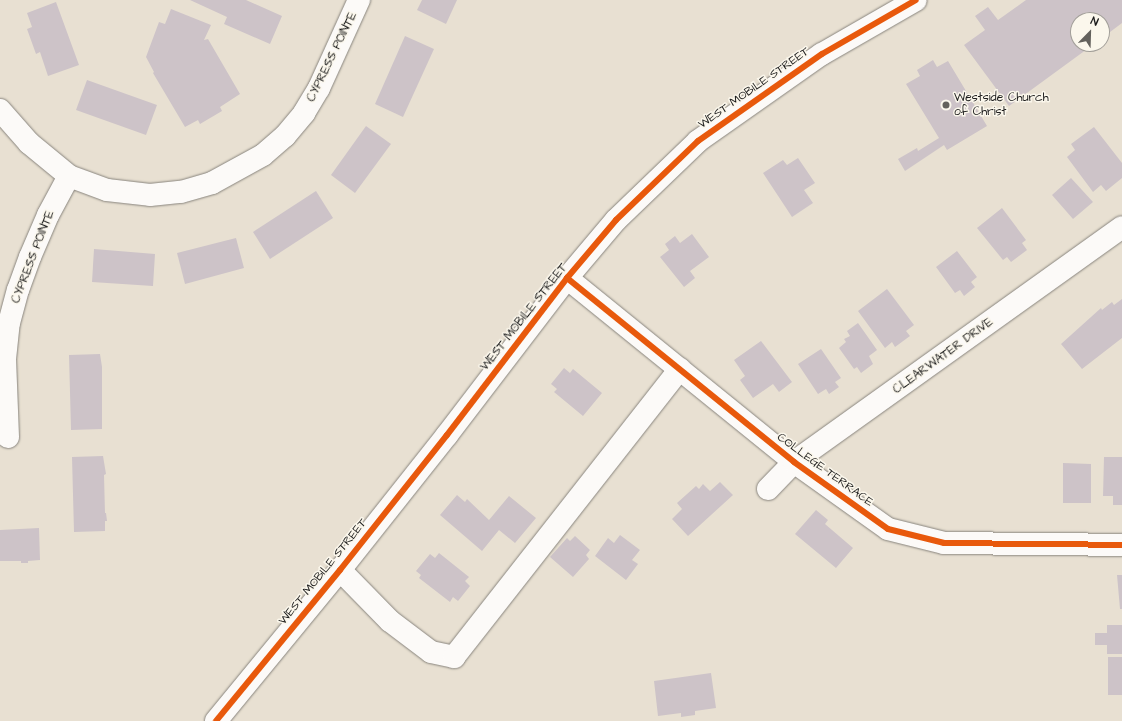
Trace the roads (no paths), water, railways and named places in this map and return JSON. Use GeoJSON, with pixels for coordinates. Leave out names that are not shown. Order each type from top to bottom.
{"type":"FeatureCollection","features":[{"type":"Feature","properties":{"kind":"street","name":"CYPRESS POINTE"},"geometry":{"type":"LineString","coordinates":[[0,110],[29,143],[69,176],[107,190],[150,195],[181,192],[212,183],[257,159],[285,136],[304,113],[319,88],[359,0]]}},
{"type":"Feature","properties":{"kind":"street","name":"WEST MOBILE STREET"},"geometry":{"type":"LineString","coordinates":[[216,721],[340,570],[447,435],[567,278],[616,220],[698,141],[822,54],[916,0]]}},
{"type":"Feature","properties":{"kind":"street","name":"CYPRESS POINTE"},"geometry":{"type":"LineString","coordinates":[[8,437],[5,359],[9,323],[18,290],[30,257],[48,215],[69,176]]}},
{"type":"Feature","properties":{"kind":"street","name":"CLEARWATER DRIVE"},"geometry":{"type":"LineString","coordinates":[[768,489],[794,462],[1122,227]]}},
{"type":"Feature","properties":{"kind":"street","name":"COLLEGE TERRACE"},"geometry":{"type":"LineString","coordinates":[[567,278],[794,462],[888,529],[944,543],[1122,545]]}},
{"type":"Feature","properties":{"kind":"street"},"geometry":{"type":"LineString","coordinates":[[340,570],[390,621],[431,652],[454,657],[680,369]]}},
{"type":"Feature","properties":{"kind":"place","name":"Westside Church of Christ"},"geometry":{"type":"Point","coordinates":[946,105]}}]}
